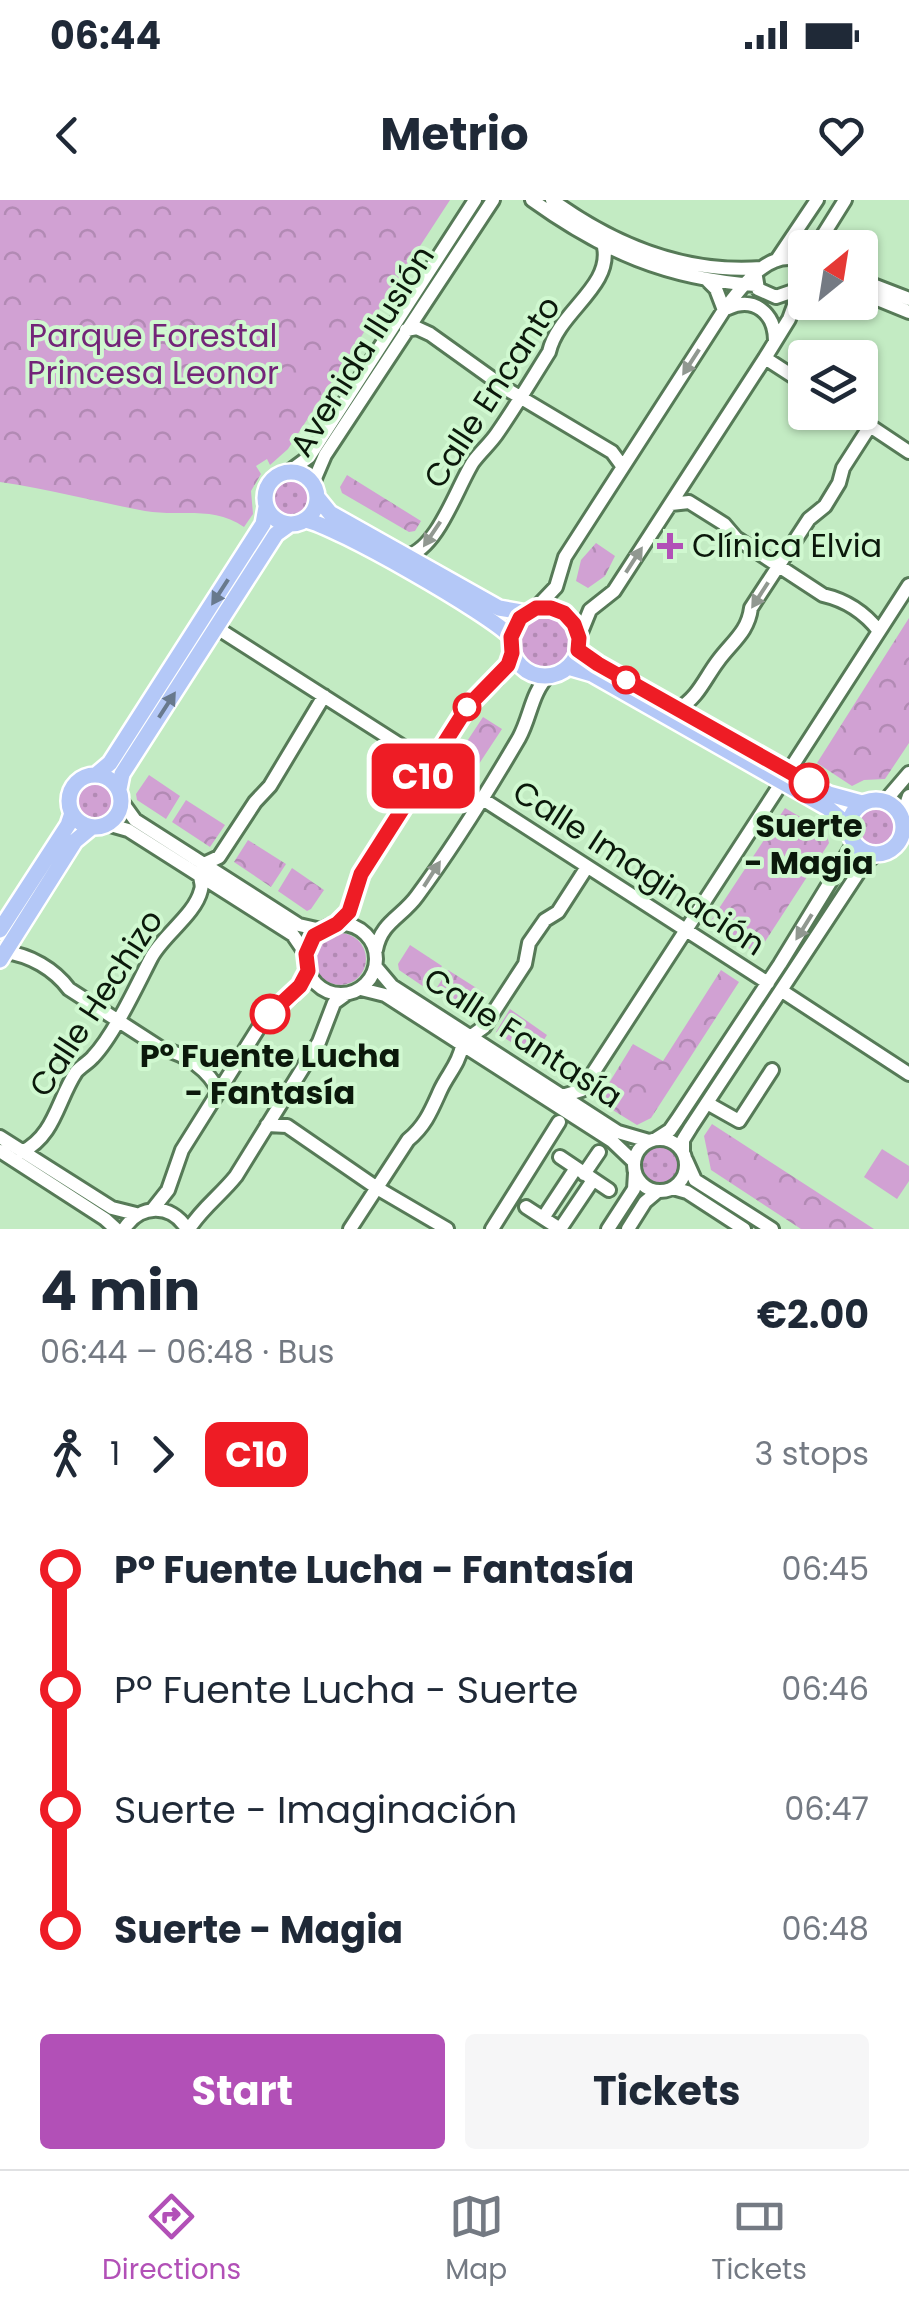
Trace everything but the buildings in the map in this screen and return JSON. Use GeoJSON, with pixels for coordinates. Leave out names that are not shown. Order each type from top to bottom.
{"type":"FeatureCollection","features":[{"type":"Feature","properties":{"kind":"main road"},"geometry":{"type":"LineString","coordinates":[[290,471],[300,473],[315,490],[330,513],[499,608],[551,608],[564,613],[574,624],[579,644],[568,667],[550,676],[534,674],[521,666],[512,645],[492,620],[324,525],[275,519],[266,507],[269,483],[290,471]]}},
{"type":"Feature","properties":{"kind":"main road"},"geometry":{"type":"LineString","coordinates":[[3,956],[76,841],[118,815],[122,774],[276,534],[316,506],[315,490]]}},
{"type":"Feature","properties":{"kind":"main road"},"geometry":{"type":"LineString","coordinates":[[0,930],[68,826],[72,812],[69,797],[76,783],[97,774],[113,758],[259,531],[266,507]]}},
{"type":"Feature","properties":{"kind":"main road"},"geometry":{"type":"LineString","coordinates":[[512,645],[515,624],[532,610]]}},
{"type":"Feature","properties":{"kind":"main road"},"geometry":{"type":"LineString","coordinates":[[568,667],[592,674],[786,776],[862,803],[885,801],[905,825],[901,851],[875,855],[862,851],[837,813],[786,776],[579,644]]}},
{"type":"Feature","properties":{"kind":"main road"},"geometry":{"type":"LineString","coordinates":[[97,774],[110,778],[120,795]]}},
{"type":"Feature","properties":{"kind":"main road"},"geometry":{"type":"LineString","coordinates":[[848,825],[862,803]]}},
{"type":"Feature","properties":{"kind":"main road"},"geometry":{"type":"LineString","coordinates":[[72,812],[84,824],[99,826]]}},
{"type":"Feature","properties":{"kind":"street","name":"Avenida Ilusión"},"geometry":{"type":"LineString","coordinates":[[290,471],[309,457],[475,200]]}},
{"type":"Feature","properties":{"kind":"street","name":"Avenida Ilusión"},"geometry":{"type":"LineString","coordinates":[[315,490],[326,454],[493,200]]}},
{"type":"Feature","properties":{"kind":"street"},"geometry":{"type":"LineString","coordinates":[[532,200],[604,247],[658,268],[707,280],[755,278]]}},
{"type":"Feature","properties":{"kind":"street"},"geometry":{"type":"LineString","coordinates":[[552,200],[599,231],[664,258],[755,278],[776,296],[788,292]]}},
{"type":"Feature","properties":{"kind":"street"},"geometry":{"type":"LineString","coordinates":[[532,610],[556,588],[565,556],[724,310],[778,258],[817,200]]}},
{"type":"Feature","properties":{"kind":"street"},"geometry":{"type":"LineString","coordinates":[[826,230],[845,200]]}},
{"type":"Feature","properties":{"kind":"street","name":"Calle Encanto"},"geometry":{"type":"LineString","coordinates":[[408,556],[417,554],[425,545],[456,498],[459,483],[495,438],[549,352],[569,312],[582,303],[607,261],[604,247]]}},
{"type":"Feature","properties":{"kind":"street"},"geometry":{"type":"LineString","coordinates":[[778,258],[788,256]]}},
{"type":"Feature","properties":{"kind":"street"},"geometry":{"type":"LineString","coordinates":[[707,280],[716,289],[724,310]]}},
{"type":"Feature","properties":{"kind":"street"},"geometry":{"type":"LineString","coordinates":[[878,287],[909,299]]}},
{"type":"Feature","properties":{"kind":"street"},"geometry":{"type":"LineString","coordinates":[[878,299],[909,312]]}},
{"type":"Feature","properties":{"kind":"street"},"geometry":{"type":"LineString","coordinates":[[724,310],[746,304],[760,308],[774,326],[776,341]]}},
{"type":"Feature","properties":{"kind":"street"},"geometry":{"type":"LineString","coordinates":[[579,644],[590,610],[614,591],[789,320]]}},
{"type":"Feature","properties":{"kind":"street"},"geometry":{"type":"LineString","coordinates":[[406,330],[418,328],[430,334],[520,397],[612,452],[623,466]]}},
{"type":"Feature","properties":{"kind":"street"},"geometry":{"type":"LineString","coordinates":[[765,358],[788,373]]}},
{"type":"Feature","properties":{"kind":"street"},"geometry":{"type":"LineString","coordinates":[[678,709],[694,699],[720,657],[734,645],[749,620],[751,608],[809,519],[832,494],[867,430]]}},
{"type":"Feature","properties":{"kind":"street"},"geometry":{"type":"LineString","coordinates":[[876,430],[909,452]]}},
{"type":"Feature","properties":{"kind":"street"},"geometry":{"type":"LineString","coordinates":[[671,504],[689,502],[822,594],[837,598],[868,618],[879,631]]}},
{"type":"Feature","properties":{"kind":"street"},"geometry":{"type":"LineString","coordinates":[[492,1229],[559,1122],[559,1101],[582,1090],[909,585]]}},
{"type":"Feature","properties":{"kind":"street"},"geometry":{"type":"LineString","coordinates":[[216,628],[430,764]]}},
{"type":"Feature","properties":{"kind":"street"},"geometry":{"type":"LineString","coordinates":[[346,995],[329,993],[315,984],[308,971],[309,944],[349,912],[361,874],[468,706],[508,665],[512,645]]}},
{"type":"Feature","properties":{"kind":"street"},"geometry":{"type":"LineString","coordinates":[[0,1137],[110,1207],[136,1214],[153,1209],[174,1214],[188,1229],[236,1176],[319,1042],[334,1003],[370,981],[384,928],[419,894],[522,733],[539,686],[550,676]]}},
{"type":"Feature","properties":{"kind":"street","name":"Calle Hechizo"},"geometry":{"type":"LineString","coordinates":[[22,1152],[39,1143],[79,1068],[94,1057],[146,976],[150,959],[169,932],[182,922],[201,890],[202,870],[219,858],[270,786],[324,696]]}},
{"type":"Feature","properties":{"kind":"street"},"geometry":{"type":"LineString","coordinates":[[885,801],[909,773]]}},
{"type":"Feature","properties":{"kind":"street"},"geometry":{"type":"LineString","coordinates":[[120,795],[136,820],[293,935],[306,954]]}},
{"type":"Feature","properties":{"kind":"street"},"geometry":{"type":"LineString","coordinates":[[905,825],[909,796]]}},
{"type":"Feature","properties":{"kind":"street","name":"Calle Imaginación"},"geometry":{"type":"LineString","coordinates":[[481,798],[768,983]]}},
{"type":"Feature","properties":{"kind":"street"},"geometry":{"type":"LineString","coordinates":[[99,826],[128,830],[299,925],[322,930]]}},
{"type":"Feature","properties":{"kind":"street"},"geometry":{"type":"LineString","coordinates":[[608,1229],[634,1189],[642,1146],[677,1120],[854,844]]}},
{"type":"Feature","properties":{"kind":"street"},"geometry":{"type":"LineString","coordinates":[[673,1188],[684,1176],[683,1140],[864,864],[875,855]]}},
{"type":"Feature","properties":{"kind":"street"},"geometry":{"type":"LineString","coordinates":[[350,1229],[408,1140],[420,1130],[434,1108],[466,1041],[484,1027],[525,964],[529,943],[545,920],[558,912],[587,866]]}},
{"type":"Feature","properties":{"kind":"street"},"geometry":{"type":"LineString","coordinates":[[337,924],[360,929],[376,950]]}},
{"type":"Feature","properties":{"kind":"street"},"geometry":{"type":"LineString","coordinates":[[3,956],[24,954],[60,978],[69,989],[211,1075],[219,1092]]}},
{"type":"Feature","properties":{"kind":"street","name":"Calle Fantasía"},"geometry":{"type":"LineString","coordinates":[[376,967],[392,986],[466,1041]]}},
{"type":"Feature","properties":{"kind":"street"},"geometry":{"type":"LineString","coordinates":[[153,1209],[168,1190],[182,1150],[262,1024],[292,996],[308,971]]}},
{"type":"Feature","properties":{"kind":"street","name":"Calle Fantasía"},"geometry":{"type":"LineString","coordinates":[[360,990],[385,995],[583,1116],[618,1132],[653,1140]]}},
{"type":"Feature","properties":{"kind":"street"},"geometry":{"type":"LineString","coordinates":[[782,990],[909,1074]]}},
{"type":"Feature","properties":{"kind":"street"},"geometry":{"type":"LineString","coordinates":[[707,1103],[739,1121],[772,1070]]}},
{"type":"Feature","properties":{"kind":"street"},"geometry":{"type":"LineString","coordinates":[[559,1122],[583,1116],[582,1090]]}},
{"type":"Feature","properties":{"kind":"street","name":"Calle Fantasía"},"geometry":{"type":"LineString","coordinates":[[583,1116],[621,1148],[635,1168]]}},
{"type":"Feature","properties":{"kind":"street"},"geometry":{"type":"LineString","coordinates":[[267,1125],[287,1126],[377,1188],[447,1229]]}},
{"type":"Feature","properties":{"kind":"street"},"geometry":{"type":"LineString","coordinates":[[653,1140],[676,1144],[696,1180],[772,1229]]}},
{"type":"Feature","properties":{"kind":"street"},"geometry":{"type":"LineString","coordinates":[[0,1150],[116,1229]]}},
{"type":"Feature","properties":{"kind":"street"},"geometry":{"type":"LineString","coordinates":[[526,1208],[560,1229],[599,1152]]}},
{"type":"Feature","properties":{"kind":"street"},"geometry":{"type":"LineString","coordinates":[[560,1157],[609,1190]]}},
{"type":"Feature","properties":{"kind":"street"},"geometry":{"type":"LineString","coordinates":[[635,1168],[648,1188],[687,1192],[744,1229]]}},
{"type":"Feature","properties":{"kind":"street"},"geometry":{"type":"LineString","coordinates":[[543,1218],[585,1174]]}},
{"type":"Feature","properties":{"kind":"street"},"geometry":{"type":"LineString","coordinates":[[628,1229],[645,1202],[658,1191]]}},
{"type":"Feature","properties":{"kind":"street"},"geometry":{"type":"LineString","coordinates":[[124,1229],[136,1214]]}},
{"type":"Feature","properties":{"kind":"green space","name":"Parque Forestal Princesa Leonor"},"geometry":{"type":"Polygon","coordinates":[[[0,200],[450,200],[288,449],[270,465],[267,459],[256,466],[261,474],[251,491],[253,514],[244,527],[220,516],[145,511],[0,482],[0,200]]]}},
{"type":"Feature","properties":{"kind":"green space"},"geometry":{"type":"Polygon","coordinates":[[[347,475],[421,521],[415,531],[409,532],[342,493],[340,487],[347,475]]]}},
{"type":"Feature","properties":{"kind":"green space"},"geometry":{"type":"Polygon","coordinates":[[[291,480],[304,485],[309,498],[304,511],[291,516],[278,511],[273,498],[278,485],[291,480]]]}},
{"type":"Feature","properties":{"kind":"green space"},"geometry":{"type":"Polygon","coordinates":[[[596,543],[615,556],[605,576],[588,588],[576,581],[581,560],[596,543]]]}},
{"type":"Feature","properties":{"kind":"green space"},"geometry":{"type":"Polygon","coordinates":[[[546,616],[565,623],[572,642],[565,661],[546,668],[527,661],[520,642],[527,623],[546,616]]]}},
{"type":"Feature","properties":{"kind":"green space"},"geometry":{"type":"Polygon","coordinates":[[[909,618],[909,743],[885,779],[864,780],[852,786],[817,763],[909,618]]]}},
{"type":"Feature","properties":{"kind":"green space"},"geometry":{"type":"Polygon","coordinates":[[[483,717],[502,729],[475,770],[456,758],[483,717]]]}},
{"type":"Feature","properties":{"kind":"green space"},"geometry":{"type":"Polygon","coordinates":[[[149,775],[180,796],[166,819],[137,800],[136,794],[149,775]]]}},
{"type":"Feature","properties":{"kind":"green space"},"geometry":{"type":"Polygon","coordinates":[[[95,781],[109,786],[114,800],[109,814],[95,819],[81,814],[76,800],[81,786],[95,781]]]}},
{"type":"Feature","properties":{"kind":"green space"},"geometry":{"type":"Polygon","coordinates":[[[186,800],[225,825],[210,847],[172,822],[186,800]]]}},
{"type":"Feature","properties":{"kind":"green space"},"geometry":{"type":"Polygon","coordinates":[[[785,808],[826,832],[829,843],[757,954],[710,922],[785,808]]]}},
{"type":"Feature","properties":{"kind":"green space"},"geometry":{"type":"Polygon","coordinates":[[[877,808],[891,813],[896,827],[891,841],[877,846],[863,841],[858,827],[863,813],[877,808]]]}},
{"type":"Feature","properties":{"kind":"green space"},"geometry":{"type":"Polygon","coordinates":[[[248,840],[286,864],[271,887],[234,862],[248,840]]]}},
{"type":"Feature","properties":{"kind":"green space"},"geometry":{"type":"Polygon","coordinates":[[[292,868],[324,890],[307,911],[278,891],[292,868]]]}},
{"type":"Feature","properties":{"kind":"green space"},"geometry":{"type":"Polygon","coordinates":[[[340,933],[358,941],[366,959],[358,977],[340,985],[322,977],[314,959],[322,941],[340,933]]]}},
{"type":"Feature","properties":{"kind":"green space"},"geometry":{"type":"Polygon","coordinates":[[[410,945],[442,966],[427,989],[399,970],[398,964],[410,945]]]}},
{"type":"Feature","properties":{"kind":"green space"},"geometry":{"type":"Polygon","coordinates":[[[448,970],[486,994],[472,1018],[434,992],[448,970]]]}},
{"type":"Feature","properties":{"kind":"green space"},"geometry":{"type":"Polygon","coordinates":[[[721,970],[739,982],[651,1118],[637,1125],[598,1101],[633,1044],[663,1061],[721,970]]]}},
{"type":"Feature","properties":{"kind":"green space"},"geometry":{"type":"Polygon","coordinates":[[[510,1009],[547,1035],[533,1057],[496,1032],[510,1009]]]}},
{"type":"Feature","properties":{"kind":"green space"},"geometry":{"type":"Polygon","coordinates":[[[712,1124],[874,1229],[801,1229],[711,1170],[704,1136],[712,1124]]]}},
{"type":"Feature","properties":{"kind":"green space"},"geometry":{"type":"Polygon","coordinates":[[[660,1146],[673,1152],[679,1165],[673,1178],[660,1184],[647,1178],[641,1165],[647,1152],[660,1146]]]}},
{"type":"Feature","properties":{"kind":"green space"},"geometry":{"type":"Polygon","coordinates":[[[882,1149],[909,1166],[909,1181],[897,1199],[864,1177],[882,1149]]]}},
{"type":"Feature","properties":{"kind":"bus line","name":"C10"},"geometry":{"type":"LineString","coordinates":[[270,1014],[300,986],[308,971],[306,954],[314,936],[337,924],[349,912],[361,874],[468,706],[508,665],[515,624],[526,612],[551,608],[564,613],[574,624],[578,650],[598,664],[809,783]]}},
{"type":"Feature","properties":{"kind":"place","name":"Clínica Elvia"},"geometry":{"type":"Point","coordinates":[670,546]}},
{"type":"Feature","properties":{"kind":"place","name":"Suerte - Magia"},"geometry":{"type":"Point","coordinates":[809,783]}},
{"type":"Feature","properties":{"kind":"place","name":"Pº Fuente Lucha - Fantasía"},"geometry":{"type":"Point","coordinates":[270,1014]}}]}
